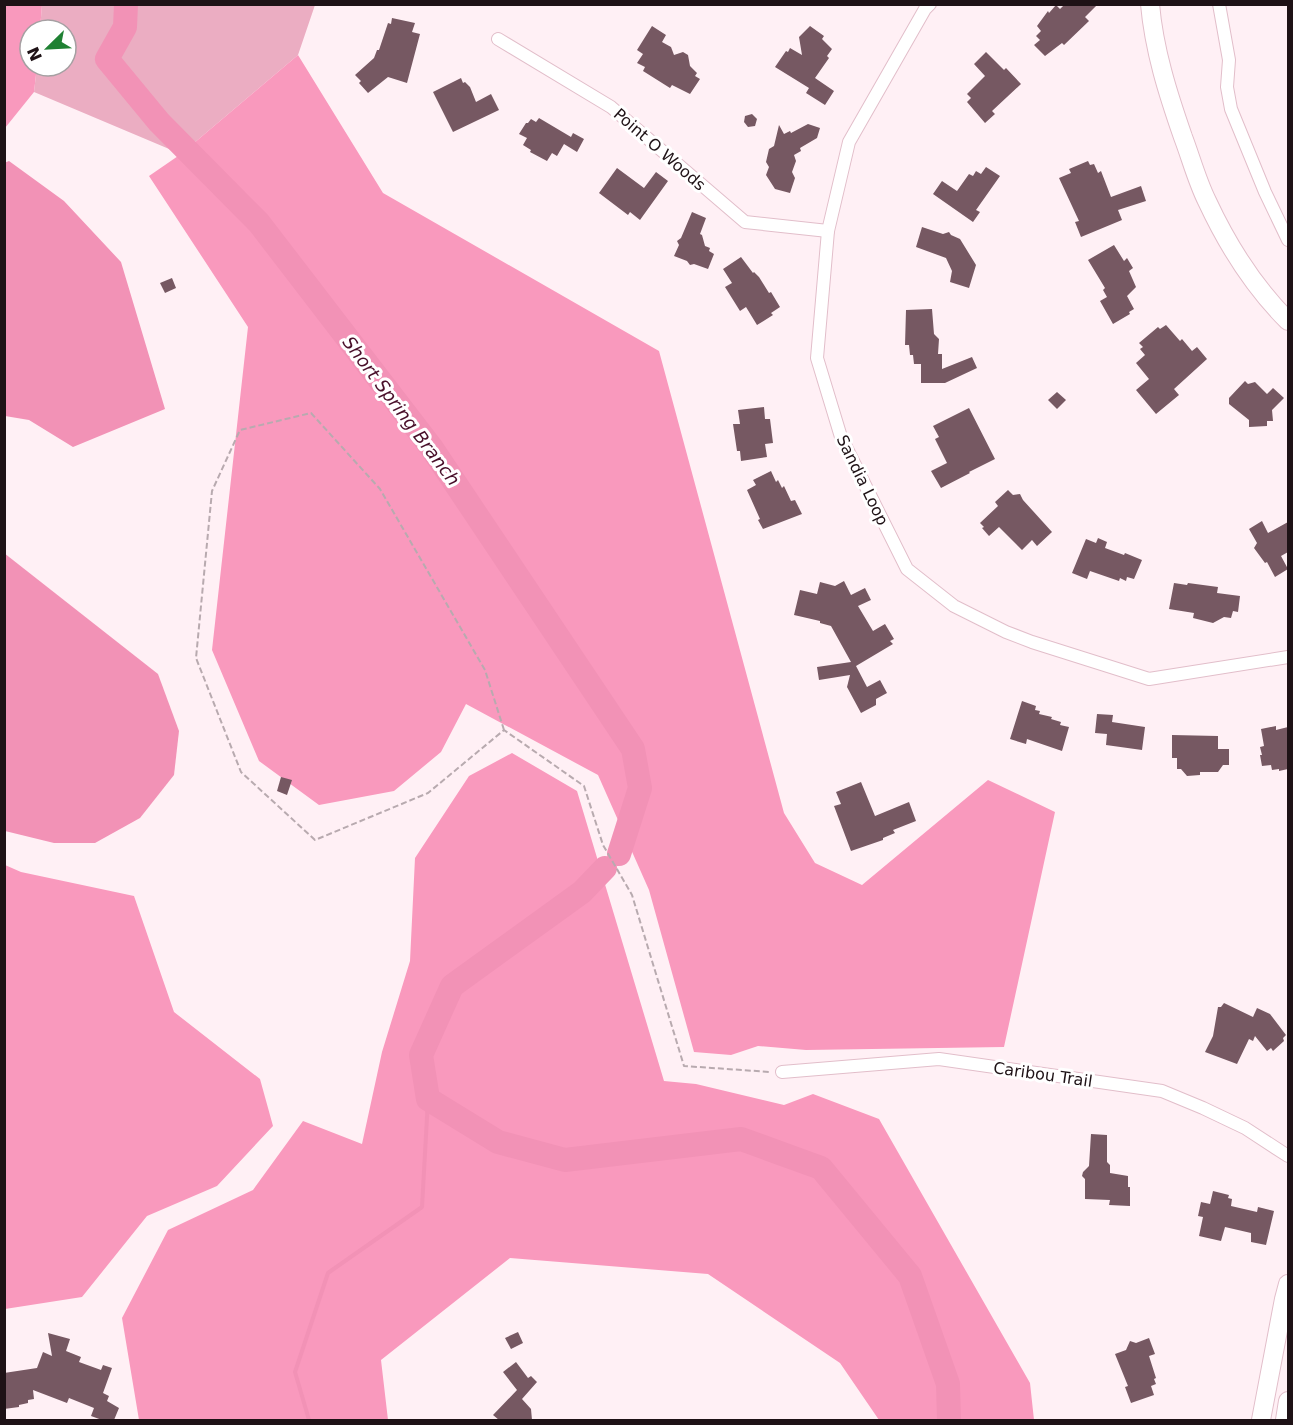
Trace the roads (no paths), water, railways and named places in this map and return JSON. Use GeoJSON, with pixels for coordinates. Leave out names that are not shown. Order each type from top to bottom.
{"type":"FeatureCollection","features":[{"type":"Feature","properties":{"kind":"street","name":"Sandia Loop"},"geometry":{"type":"LineString","coordinates":[[930,4],[849,142],[828,231],[818,358],[841,437],[907,569],[954,606],[1006,632],[1149,679],[1288,657]]}},
{"type":"Feature","properties":{"kind":"street"},"geometry":{"type":"LineString","coordinates":[[1150,4],[1161,68],[1174,113],[1206,200],[1233,250],[1271,304],[1288,321]]}},
{"type":"Feature","properties":{"kind":"street"},"geometry":{"type":"LineString","coordinates":[[1219,4],[1229,60],[1227,87],[1231,109],[1265,192],[1288,240]]}},
{"type":"Feature","properties":{"kind":"street","name":"Point O Woods"},"geometry":{"type":"LineString","coordinates":[[498,39],[611,107],[745,222],[828,231]]}},
{"type":"Feature","properties":{"kind":"street","name":"Caribou Trail"},"geometry":{"type":"LineString","coordinates":[[782,1072],[939,1059],[1162,1091],[1245,1128],[1288,1156]]}},
{"type":"Feature","properties":{"kind":"street"},"geometry":{"type":"LineString","coordinates":[[1261,1420],[1281,1354],[1288,1284]]}},
{"type":"Feature","properties":{"kind":"street"},"geometry":{"type":"LineString","coordinates":[[1285,1420],[1288,1401]]}},
{"type":"Feature","properties":{"kind":"waterway","name":"Short Spring Branch"},"geometry":{"type":"LineString","coordinates":[[126,4],[125,27],[107,59],[159,122],[259,223],[431,447],[633,749],[640,788],[619,854]]}},
{"type":"Feature","properties":{"kind":"waterway","name":"Short Spring Branch"},"geometry":{"type":"LineString","coordinates":[[605,868],[582,892],[452,986],[421,1055],[428,1099],[498,1142],[565,1160],[741,1139],[821,1168],[910,1276],[948,1384],[949,1420]]}},
{"type":"Feature","properties":{"kind":"waterway"},"geometry":{"type":"LineString","coordinates":[[309,1420],[295,1372],[328,1273],[422,1207],[428,1099]]}}]}
